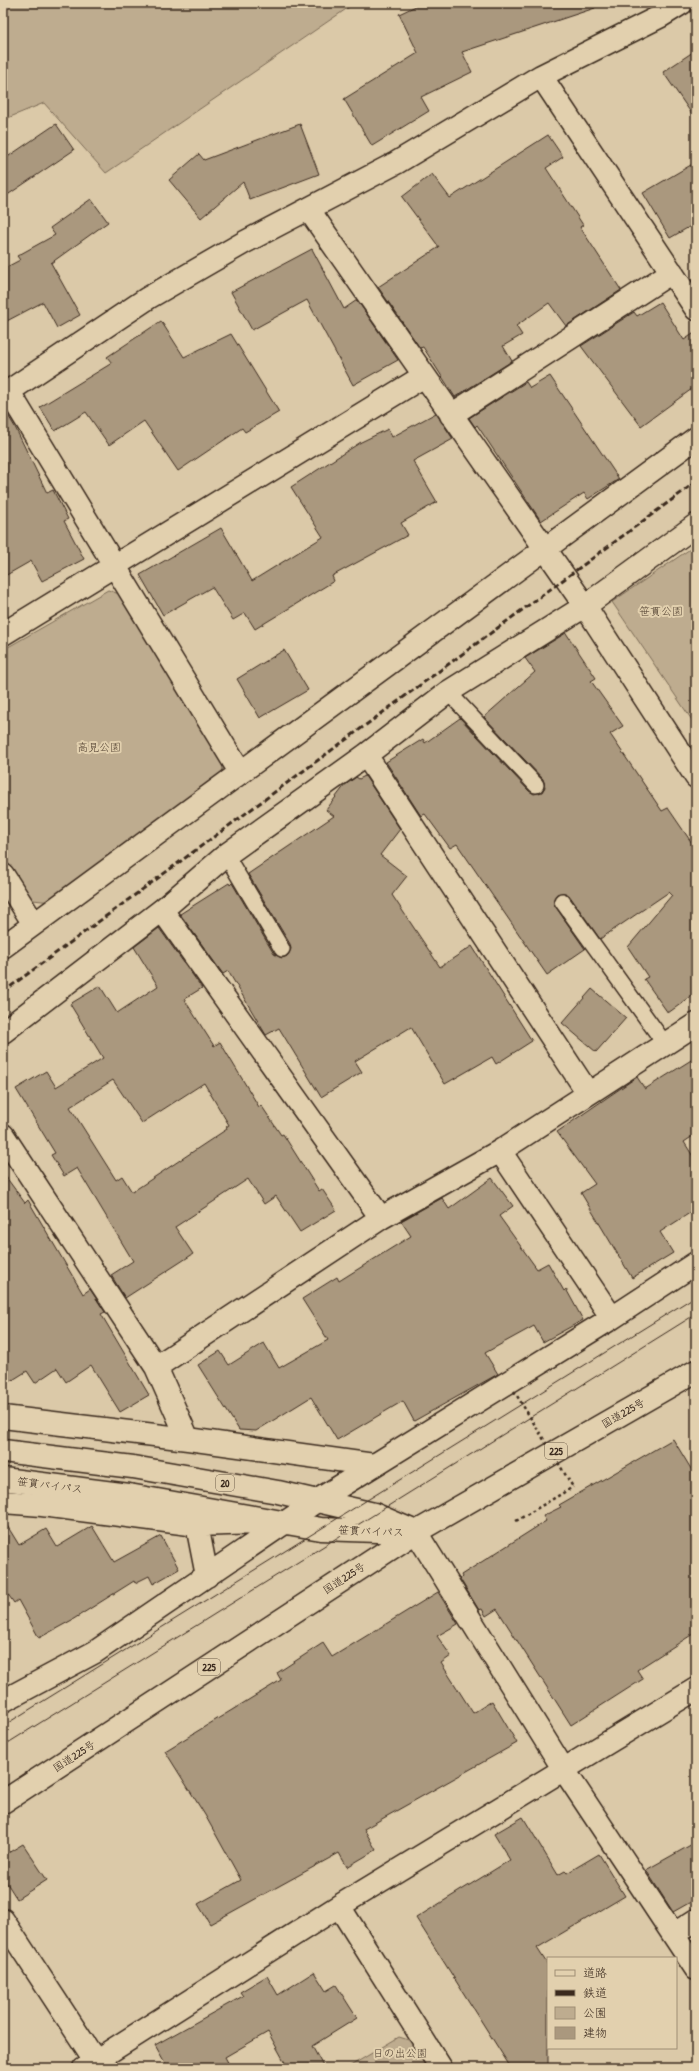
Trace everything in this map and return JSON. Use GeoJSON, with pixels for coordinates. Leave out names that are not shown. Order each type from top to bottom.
{"type":"FeatureCollection","features":[{"type":"Feature","properties":{"kind":"main road"},"geometry":{"type":"LineString","coordinates":[[240,772],[114,566],[6,394],[148,298],[245,242],[396,164],[541,76],[661,16],[682,3]]}},
{"type":"Feature","properties":{"kind":"main road"},"geometry":{"type":"LineString","coordinates":[[541,76],[696,309]]}},
{"type":"Feature","properties":{"kind":"main road"},"geometry":{"type":"LineString","coordinates":[[309,210],[545,548],[696,777]]}},
{"type":"Feature","properties":{"kind":"main road"},"geometry":{"type":"LineString","coordinates":[[451,414],[672,272]]}},
{"type":"Feature","properties":{"kind":"main road"},"geometry":{"type":"LineString","coordinates":[[3,634],[424,376]]}},
{"type":"Feature","properties":{"kind":"main road"},"geometry":{"type":"LineString","coordinates":[[3,947],[696,438]]}},
{"type":"Feature","properties":{"kind":"main road"},"geometry":{"type":"LineString","coordinates":[[3,1032],[162,910],[226,854],[366,755],[448,692],[584,606],[696,525]]}},
{"type":"Feature","properties":{"kind":"main road"},"geometry":{"type":"LineString","coordinates":[[366,755],[588,1093]]}},
{"type":"Feature","properties":{"kind":"main road"},"geometry":{"type":"LineString","coordinates":[[3,875],[34,924]]}},
{"type":"Feature","properties":{"kind":"main road"},"geometry":{"type":"LineString","coordinates":[[162,910],[381,1218]]}},
{"type":"Feature","properties":{"kind":"main road"},"geometry":{"type":"LineString","coordinates":[[156,1367],[381,1218],[500,1151],[696,1024]]}},
{"type":"Feature","properties":{"kind":"main road"},"geometry":{"type":"LineString","coordinates":[[3,1135],[156,1367],[188,1439]]}},
{"type":"Feature","properties":{"kind":"main road"},"geometry":{"type":"LineString","coordinates":[[500,1151],[612,1318]]}},
{"type":"Feature","properties":{"kind":"main road"},"geometry":{"type":"LineString","coordinates":[[3,1701],[96,1652],[288,1522],[318,1500],[612,1318],[696,1262]]}},
{"type":"Feature","properties":{"kind":"main road","name":"国道225号"},"geometry":{"type":"LineString","coordinates":[[3,1802],[416,1532],[696,1371]]}},
{"type":"Feature","properties":{"kind":"main road"},"geometry":{"type":"LineString","coordinates":[[3,1417],[188,1439],[374,1465]]}},
{"type":"Feature","properties":{"kind":"main road","name":"笹貫バイパス"},"geometry":{"type":"LineString","coordinates":[[3,1451],[133,1467],[318,1500],[374,1514],[416,1532]]}},
{"type":"Feature","properties":{"kind":"main road","name":"笹貫バイパス"},"geometry":{"type":"LineString","coordinates":[[3,1479],[129,1495],[182,1505],[342,1530],[416,1532]]}},
{"type":"Feature","properties":{"kind":"main road"},"geometry":{"type":"LineString","coordinates":[[3,1502],[42,1505],[197,1525],[288,1522]]}},
{"type":"Feature","properties":{"kind":"main road"},"geometry":{"type":"LineString","coordinates":[[182,1505],[197,1525],[207,1576]]}},
{"type":"Feature","properties":{"kind":"main road"},"geometry":{"type":"LineString","coordinates":[[416,1532],[564,1770],[696,1969]]}},
{"type":"Feature","properties":{"kind":"main road"},"geometry":{"type":"LineString","coordinates":[[3,1920],[93,2066],[339,1906],[696,1689]]}},
{"type":"Feature","properties":{"kind":"main road"},"geometry":{"type":"LineString","coordinates":[[339,1906],[441,2068]]}},
{"type":"Feature","properties":{"kind":"main road"},"geometry":{"type":"LineString","coordinates":[[674,1934],[696,1920]]}},
{"type":"Feature","properties":{"kind":"lane"},"geometry":{"type":"LineString","coordinates":[[448,692],[536,785]]}},
{"type":"Feature","properties":{"kind":"lane"},"geometry":{"type":"LineString","coordinates":[[226,854],[282,949]]}},
{"type":"Feature","properties":{"kind":"lane"},"geometry":{"type":"LineString","coordinates":[[562,901],[665,1044]]}},
{"type":"Feature","properties":{"kind":"path"},"geometry":{"type":"LineString","coordinates":[[514,1391],[573,1487],[516,1521]]}},
{"type":"Feature","properties":{"kind":"green space"},"geometry":{"type":"Polygon","coordinates":[[[3,3],[355,3],[106,173],[44,103],[3,120],[3,3]]]}},
{"type":"Feature","properties":{"kind":"green space","name":"笹貫公園"},"geometry":{"type":"Polygon","coordinates":[[[696,545],[696,726],[612,602],[696,545]]]}},
{"type":"Feature","properties":{"kind":"green space","name":"高見公園"},"geometry":{"type":"Polygon","coordinates":[[[108,590],[119,594],[224,762],[221,778],[52,902],[23,899],[3,866],[3,650],[108,590]]]}},
{"type":"Feature","properties":{"kind":"green space","name":"日の出公園"},"geometry":{"type":"Polygon","coordinates":[[[399,2037],[412,2041],[429,2068],[347,2068],[399,2037]]]}},
{"type":"Feature","properties":{"kind":"building"},"geometry":{"type":"Polygon","coordinates":[[[422,3],[594,3],[595,8],[462,52],[472,72],[421,97],[429,111],[372,146],[344,99],[418,53],[399,14],[422,3]]]}},
{"type":"Feature","properties":{"kind":"building"},"geometry":{"type":"Polygon","coordinates":[[[696,50],[696,120],[663,72],[696,50]]]}},
{"type":"Feature","properties":{"kind":"building"},"geometry":{"type":"Polygon","coordinates":[[[56,124],[74,150],[3,198],[3,160],[56,124]]]}},
{"type":"Feature","properties":{"kind":"building"},"geometry":{"type":"Polygon","coordinates":[[[300,124],[319,174],[250,200],[243,182],[201,218],[169,180],[199,154],[204,160],[300,124]]]}},
{"type":"Feature","properties":{"kind":"building"},"geometry":{"type":"Polygon","coordinates":[[[548,135],[563,157],[546,168],[583,225],[580,227],[621,290],[566,326],[549,303],[516,326],[522,335],[503,346],[512,361],[455,397],[423,347],[420,348],[378,287],[439,247],[402,197],[432,174],[450,198],[548,135]]]}},
{"type":"Feature","properties":{"kind":"building"},"geometry":{"type":"Polygon","coordinates":[[[696,162],[696,223],[670,238],[643,193],[696,162]]]}},
{"type":"Feature","properties":{"kind":"building"},"geometry":{"type":"Polygon","coordinates":[[[91,199],[108,222],[51,263],[80,315],[57,328],[43,302],[3,323],[3,269],[20,260],[17,256],[55,235],[50,228],[91,199]]]}},
{"type":"Feature","properties":{"kind":"building"},"geometry":{"type":"Polygon","coordinates":[[[312,249],[344,309],[357,300],[398,360],[353,385],[307,300],[252,330],[231,292],[312,249]]]}},
{"type":"Feature","properties":{"kind":"building"},"geometry":{"type":"Polygon","coordinates":[[[660,302],[684,340],[696,332],[696,386],[641,426],[581,346],[634,312],[637,316],[660,302]]]}},
{"type":"Feature","properties":{"kind":"building"},"geometry":{"type":"Polygon","coordinates":[[[161,321],[184,357],[231,334],[279,412],[245,432],[242,428],[178,471],[144,421],[109,445],[86,412],[55,431],[40,407],[112,363],[107,357],[161,321]]]}},
{"type":"Feature","properties":{"kind":"building"},"geometry":{"type":"Polygon","coordinates":[[[550,376],[619,479],[588,499],[584,493],[541,521],[477,425],[475,427],[469,418],[526,382],[530,388],[550,376]]]}},
{"type":"Feature","properties":{"kind":"building"},"geometry":{"type":"Polygon","coordinates":[[[3,407],[15,427],[47,493],[53,490],[68,519],[64,521],[84,559],[42,581],[31,561],[3,577],[3,407]]]}},
{"type":"Feature","properties":{"kind":"building"},"geometry":{"type":"Polygon","coordinates":[[[436,413],[453,439],[413,461],[437,502],[401,523],[408,535],[332,576],[334,581],[255,629],[245,613],[233,620],[212,587],[163,615],[140,575],[221,528],[252,581],[323,537],[291,487],[361,442],[388,429],[392,437],[436,413]]]}},
{"type":"Feature","properties":{"kind":"building"},"geometry":{"type":"Polygon","coordinates":[[[566,633],[596,678],[591,681],[623,726],[610,734],[662,811],[668,808],[696,849],[696,993],[668,1013],[644,979],[648,977],[628,947],[672,895],[669,892],[600,939],[569,895],[565,893],[557,894],[554,898],[555,906],[585,949],[547,975],[457,844],[450,848],[425,814],[421,816],[386,762],[423,739],[425,743],[460,718],[529,791],[534,794],[542,792],[545,787],[543,779],[484,717],[535,672],[525,658],[566,633]]]}},
{"type":"Feature","properties":{"kind":"building"},"geometry":{"type":"Polygon","coordinates":[[[284,650],[308,690],[260,718],[237,679],[284,650]]]}},
{"type":"Feature","properties":{"kind":"building"},"geometry":{"type":"Polygon","coordinates":[[[365,776],[400,829],[380,855],[407,876],[392,895],[440,967],[472,946],[532,1041],[496,1064],[492,1057],[445,1084],[411,1027],[355,1061],[362,1072],[321,1097],[279,1028],[266,1035],[228,971],[223,974],[180,914],[229,883],[230,885],[232,883],[274,954],[282,958],[287,956],[291,949],[290,944],[248,874],[334,816],[326,810],[345,785],[356,777],[359,779],[365,776]]]}},
{"type":"Feature","properties":{"kind":"building"},"geometry":{"type":"Polygon","coordinates":[[[159,928],[202,988],[184,999],[214,1046],[220,1042],[259,1107],[261,1105],[281,1135],[283,1134],[319,1191],[322,1189],[336,1210],[300,1232],[276,1196],[264,1204],[248,1179],[175,1227],[193,1254],[125,1298],[111,1275],[133,1261],[77,1168],[64,1176],[51,1155],[55,1153],[16,1089],[46,1071],[56,1087],[103,1058],[70,1004],[100,986],[117,1013],[158,986],[134,947],[159,928]],[[113,1080],[70,1107],[116,1180],[122,1176],[132,1192],[227,1129],[226,1127],[229,1125],[204,1083],[142,1123],[113,1080]]]}},
{"type":"Feature","properties":{"kind":"building"},"geometry":{"type":"Polygon","coordinates":[[[592,989],[626,1018],[596,1052],[562,1023],[592,989]]]}},
{"type":"Feature","properties":{"kind":"building"},"geometry":{"type":"Polygon","coordinates":[[[696,1057],[696,1134],[684,1142],[696,1161],[696,1209],[660,1232],[673,1253],[632,1278],[581,1193],[595,1184],[557,1132],[637,1077],[645,1089],[696,1057]]]}},
{"type":"Feature","properties":{"kind":"building"},"geometry":{"type":"Polygon","coordinates":[[[3,1173],[25,1203],[28,1200],[83,1294],[90,1289],[105,1312],[101,1314],[149,1395],[120,1412],[91,1365],[66,1382],[57,1368],[35,1383],[27,1371],[3,1386],[3,1173]]]}},
{"type":"Feature","properties":{"kind":"building"},"geometry":{"type":"Polygon","coordinates":[[[492,1178],[513,1206],[499,1216],[537,1269],[548,1263],[564,1291],[566,1289],[583,1320],[543,1342],[534,1326],[485,1353],[498,1374],[414,1421],[403,1401],[337,1440],[311,1397],[256,1431],[239,1430],[198,1365],[220,1351],[229,1365],[264,1343],[279,1368],[328,1340],[302,1299],[337,1277],[339,1281],[411,1236],[401,1221],[442,1198],[449,1209],[492,1178]]]}},
{"type":"Feature","properties":{"kind":"building"},"geometry":{"type":"Polygon","coordinates":[[[673,1439],[696,1477],[696,1632],[637,1670],[643,1679],[571,1725],[497,1609],[486,1616],[482,1609],[479,1610],[460,1579],[462,1577],[461,1575],[546,1521],[543,1516],[561,1507],[559,1505],[673,1439]]]}},
{"type":"Feature","properties":{"kind":"building"},"geometry":{"type":"Polygon","coordinates":[[[3,1519],[19,1545],[46,1529],[57,1547],[92,1526],[114,1562],[161,1536],[179,1569],[153,1584],[149,1576],[135,1583],[134,1581],[72,1620],[39,1638],[18,1600],[14,1603],[3,1587],[3,1519]]]}},
{"type":"Feature","properties":{"kind":"building"},"geometry":{"type":"Polygon","coordinates":[[[438,1592],[458,1624],[437,1636],[451,1656],[441,1663],[473,1713],[492,1701],[517,1743],[364,1829],[376,1850],[347,1867],[339,1853],[210,1924],[198,1904],[241,1880],[205,1815],[165,1751],[281,1680],[277,1673],[323,1643],[332,1657],[438,1592]]]}},
{"type":"Feature","properties":{"kind":"building"},"geometry":{"type":"Polygon","coordinates":[[[523,1817],[558,1875],[565,1871],[567,1873],[599,1854],[625,1896],[537,1948],[547,1963],[548,2068],[511,2068],[416,1918],[510,1860],[494,1834],[523,1817]]]}},
{"type":"Feature","properties":{"kind":"building"},"geometry":{"type":"Polygon","coordinates":[[[696,1842],[696,1899],[673,1912],[646,1870],[696,1842]]]}},
{"type":"Feature","properties":{"kind":"building"},"geometry":{"type":"Polygon","coordinates":[[[23,1844],[47,1880],[17,1899],[3,1877],[3,1856],[23,1844]]]}},
{"type":"Feature","properties":{"kind":"building"},"geometry":{"type":"Polygon","coordinates":[[[314,1972],[326,1991],[336,1985],[357,2018],[312,2046],[324,2068],[288,2068],[268,2032],[225,2057],[231,2068],[168,2068],[155,2045],[243,1996],[240,1992],[267,1976],[278,1995],[314,1972]]]}},
{"type":"Feature","properties":{"kind":"tram line"},"geometry":{"type":"LineString","coordinates":[[3,1726],[696,1296]]}},
{"type":"Feature","properties":{"kind":"tram line"},"geometry":{"type":"LineString","coordinates":[[3,1746],[696,1314]]}},
{"type":"Feature","properties":{"kind":"railway"},"geometry":{"type":"LineString","coordinates":[[3,992],[696,482]]}}]}
